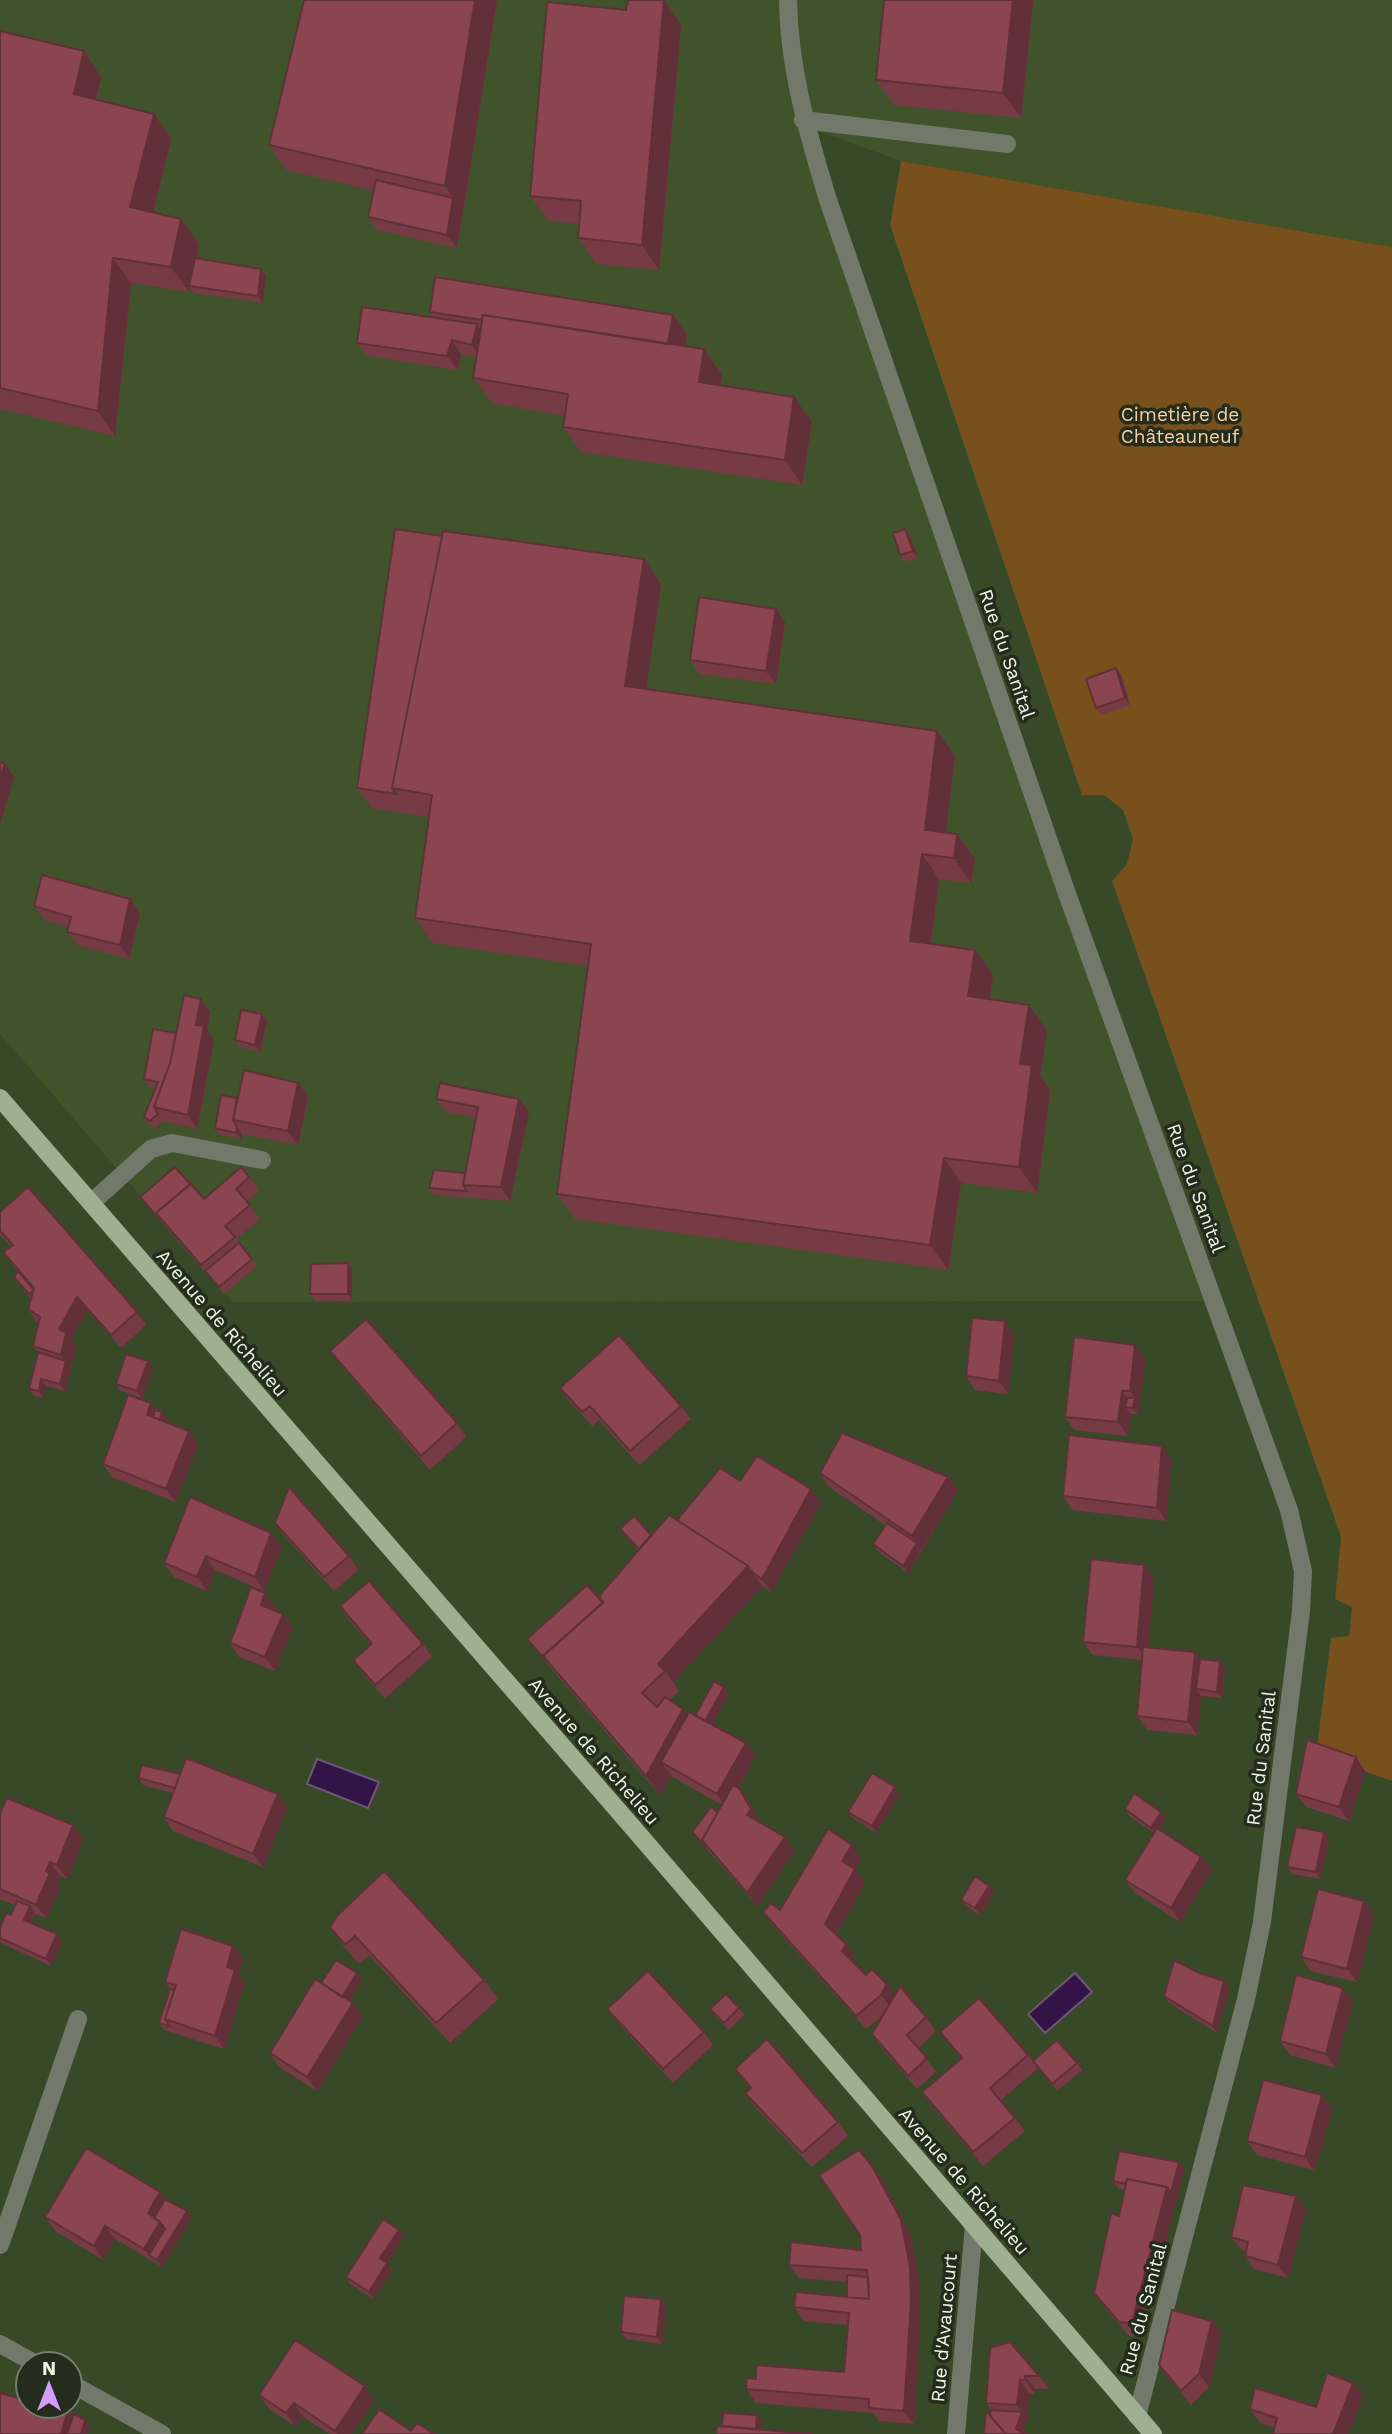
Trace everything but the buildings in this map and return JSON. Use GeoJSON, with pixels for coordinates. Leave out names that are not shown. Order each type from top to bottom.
{"type":"FeatureCollection","features":[{"type":"Feature","properties":{"kind":"main road","name":"Avenue de Richelieu"},"geometry":{"type":"LineString","coordinates":[[0,1098],[1153,2434]]}},
{"type":"Feature","properties":{"kind":"street","name":"Rue du Sanital"},"geometry":{"type":"LineString","coordinates":[[788,0],[788,33],[803,120],[828,200],[1065,888],[1289,1510],[1303,1572],[1262,1923],[1243,2012],[1137,2416]]}},
{"type":"Feature","properties":{"kind":"street"},"geometry":{"type":"LineString","coordinates":[[803,120],[1007,144]]}},
{"type":"Feature","properties":{"kind":"street"},"geometry":{"type":"LineString","coordinates":[[91,1203],[151,1149],[172,1143],[262,1160]]}},
{"type":"Feature","properties":{"kind":"street"},"geometry":{"type":"LineString","coordinates":[[0,2245],[78,2019]]}},
{"type":"Feature","properties":{"kind":"street","name":"Rue d'Avaucourt"},"geometry":{"type":"LineString","coordinates":[[956,2434],[974,2225]]}},
{"type":"Feature","properties":{"kind":"street"},"geometry":{"type":"LineString","coordinates":[[84,2391],[162,2434]]}},
{"type":"Feature","properties":{"kind":"shaded area"},"geometry":{"type":"Polygon","coordinates":[[[0,0],[1392,0],[1392,247],[901,161],[812,129],[1214,1301],[233,1302],[0,1034],[0,0]]]}},
{"type":"Feature","properties":{"kind":"shaded area"},"geometry":{"type":"Polygon","coordinates":[[[317,1759],[379,1782],[368,1808],[307,1784],[317,1759]]]}},
{"type":"Feature","properties":{"kind":"shaded area"},"geometry":{"type":"Polygon","coordinates":[[[1075,1973],[1092,1992],[1045,2033],[1028,2014],[1075,1973]]]}},
{"type":"Feature","properties":{"kind":"green space","name":"Cimetière de Châteauneuf"},"geometry":{"type":"Polygon","coordinates":[[[901,161],[1392,247],[1392,1781],[1316,1754],[1331,1638],[1349,1636],[1352,1607],[1335,1599],[1341,1537],[1112,881],[1127,864],[1133,839],[1123,810],[1104,795],[1082,795],[890,225],[901,161]]]}}]}
